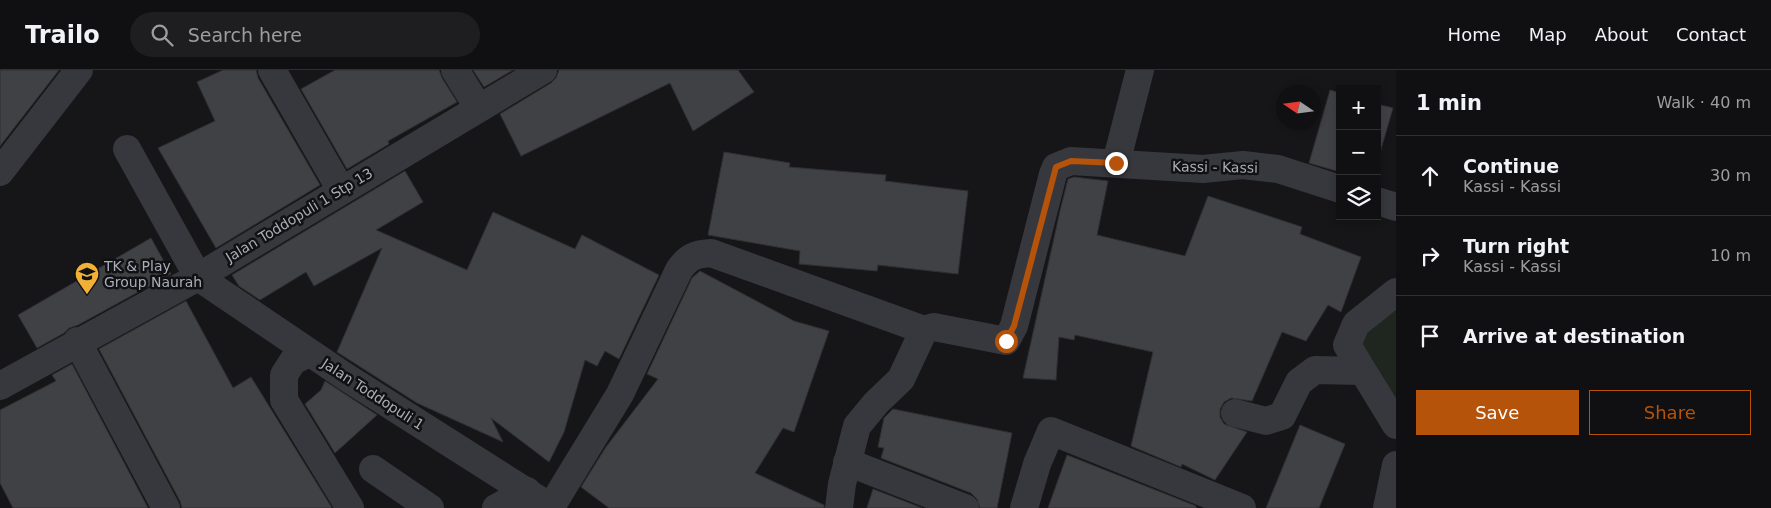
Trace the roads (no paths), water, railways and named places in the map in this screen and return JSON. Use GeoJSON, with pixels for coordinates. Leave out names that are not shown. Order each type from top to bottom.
{"type":"FeatureCollection","features":[{"type":"Feature","properties":{"kind":"street"},"geometry":{"type":"LineString","coordinates":[[0,172],[79,70]]}},
{"type":"Feature","properties":{"kind":"street"},"geometry":{"type":"LineString","coordinates":[[272,70],[341,190]]}},
{"type":"Feature","properties":{"kind":"street"},"geometry":{"type":"LineString","coordinates":[[454,70],[478,107]]}},
{"type":"Feature","properties":{"kind":"street","name":"Jalan Toddopuli 1 Stp 13"},"geometry":{"type":"LineString","coordinates":[[0,386],[76,341],[198,276],[542,70]]}},
{"type":"Feature","properties":{"kind":"street"},"geometry":{"type":"LineString","coordinates":[[1116,163],[1140,70]]}},
{"type":"Feature","properties":{"kind":"street"},"geometry":{"type":"LineString","coordinates":[[127,149],[198,276]]}},
{"type":"Feature","properties":{"kind":"street","name":"Kassi - Kassi"},"geometry":{"type":"LineString","coordinates":[[924,330],[934,327],[1006,341],[1014,326],[1056,167],[1071,161],[1203,169],[1243,165],[1278,169],[1336,188]]}},
{"type":"Feature","properties":{"kind":"street"},"geometry":{"type":"LineString","coordinates":[[1381,202],[1396,206]]}},
{"type":"Feature","properties":{"kind":"street"},"geometry":{"type":"LineString","coordinates":[[551,508],[620,394],[679,270],[686,260],[696,254],[711,253],[924,330],[901,379],[876,402],[857,426],[842,484],[839,508]]}},
{"type":"Feature","properties":{"kind":"street","name":"Jalan Toddopuli 1"},"geometry":{"type":"LineString","coordinates":[[198,276],[309,353],[551,508]]}},
{"type":"Feature","properties":{"kind":"street"},"geometry":{"type":"LineString","coordinates":[[1396,292],[1356,324],[1347,345],[1396,425]]}},
{"type":"Feature","properties":{"kind":"street"},"geometry":{"type":"LineString","coordinates":[[76,341],[166,508]]}},
{"type":"Feature","properties":{"kind":"street"},"geometry":{"type":"LineString","coordinates":[[309,353],[293,361],[284,374],[284,400],[350,508]]}},
{"type":"Feature","properties":{"kind":"street"},"geometry":{"type":"LineString","coordinates":[[1235,413],[1266,421],[1282,416],[1299,382],[1315,370],[1362,371]]}},
{"type":"Feature","properties":{"kind":"street"},"geometry":{"type":"LineString","coordinates":[[1024,508],[1037,464],[1051,431],[1242,508]]}},
{"type":"Feature","properties":{"kind":"street"},"geometry":{"type":"LineString","coordinates":[[848,462],[964,508]]}},
{"type":"Feature","properties":{"kind":"street"},"geometry":{"type":"LineString","coordinates":[[1387,508],[1396,465]]}},
{"type":"Feature","properties":{"kind":"street"},"geometry":{"type":"LineString","coordinates":[[373,469],[430,508]]}},
{"type":"Feature","properties":{"kind":"street"},"geometry":{"type":"LineString","coordinates":[[496,508],[527,491]]}},
{"type":"Feature","properties":{"kind":"place","name":"TK & Play Group Naurah"},"geometry":{"type":"Point","coordinates":[87,295]}}]}
